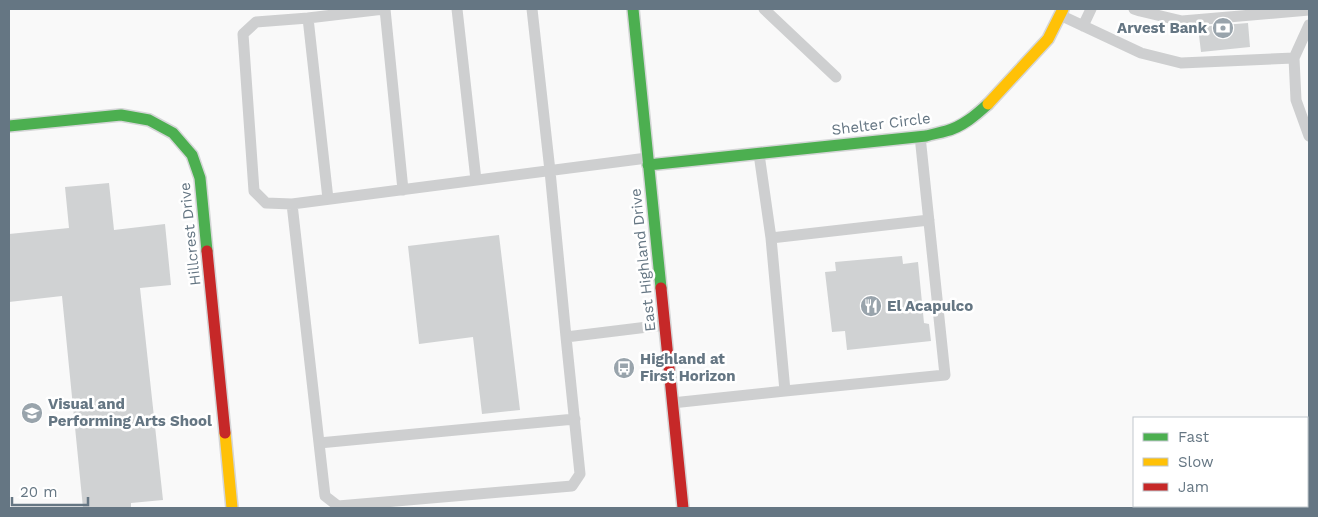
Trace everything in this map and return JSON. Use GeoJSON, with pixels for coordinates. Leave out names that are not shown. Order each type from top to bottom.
{"type":"FeatureCollection","features":[{"type":"Feature","properties":{"kind":"street","name":"East Highland Drive"},"geometry":{"type":"LineString","coordinates":[[633,9],[683,508]]}},
{"type":"Feature","properties":{"kind":"street","name":"Shelter Circle"},"geometry":{"type":"LineString","coordinates":[[648,162],[759,153],[920,136],[946,131],[964,124],[986,106],[1048,38],[1062,12]]}},
{"type":"Feature","properties":{"kind":"street","name":"Hillcrest Drive"},"geometry":{"type":"LineString","coordinates":[[9,126],[121,115],[149,120],[173,133],[192,155],[200,178],[232,508]]}},
{"type":"Feature","properties":{"kind":"lane"},"geometry":{"type":"LineString","coordinates":[[403,190],[384,9],[256,22],[243,34],[254,191],[266,204],[292,204],[403,190],[550,170],[648,162]]}},
{"type":"Feature","properties":{"kind":"lane"},"geometry":{"type":"LineString","coordinates":[[457,9],[476,180]]}},
{"type":"Feature","properties":{"kind":"lane"},"geometry":{"type":"LineString","coordinates":[[292,204],[325,496],[338,506],[572,486],[580,474],[532,9]]}},
{"type":"Feature","properties":{"kind":"lane"},"geometry":{"type":"LineString","coordinates":[[764,9],[836,77]]}},
{"type":"Feature","properties":{"kind":"lane"},"geometry":{"type":"LineString","coordinates":[[1083,26],[1091,9]]}},
{"type":"Feature","properties":{"kind":"lane"},"geometry":{"type":"LineString","coordinates":[[1134,9],[1182,21],[1309,10]]}},
{"type":"Feature","properties":{"kind":"lane"},"geometry":{"type":"LineString","coordinates":[[1062,12],[1083,26],[1141,53],[1181,63],[1294,58]]}},
{"type":"Feature","properties":{"kind":"lane"},"geometry":{"type":"LineString","coordinates":[[308,18],[328,199]]}},
{"type":"Feature","properties":{"kind":"lane"},"geometry":{"type":"LineString","coordinates":[[1309,25],[1294,58],[1296,100],[1309,136]]}},
{"type":"Feature","properties":{"kind":"lane"},"geometry":{"type":"LineString","coordinates":[[672,402],[944,374],[920,136]]}},
{"type":"Feature","properties":{"kind":"lane"},"geometry":{"type":"LineString","coordinates":[[759,153],[771,238],[785,391]]}},
{"type":"Feature","properties":{"kind":"lane"},"geometry":{"type":"LineString","coordinates":[[771,238],[929,220]]}},
{"type":"Feature","properties":{"kind":"lane"},"geometry":{"type":"LineString","coordinates":[[566,337],[664,325]]}},
{"type":"Feature","properties":{"kind":"lane"},"geometry":{"type":"LineString","coordinates":[[319,443],[575,419]]}},
{"type":"Feature","properties":{"kind":"building","name":"Arvest Bank"},"geometry":{"type":"Polygon","coordinates":[[[1248,23],[1250,47],[1201,52],[1198,27],[1248,23]]]}},
{"type":"Feature","properties":{"kind":"building"},"geometry":{"type":"Polygon","coordinates":[[[109,183],[114,230],[165,224],[171,285],[140,288],[163,500],[131,503],[131,508],[83,508],[62,296],[9,302],[9,234],[69,228],[65,187],[109,183]]]}},
{"type":"Feature","properties":{"kind":"building"},"geometry":{"type":"Polygon","coordinates":[[[499,235],[520,410],[482,414],[473,337],[419,344],[408,246],[499,235]]]}},
{"type":"Feature","properties":{"kind":"building","name":"El Acapulco"},"geometry":{"type":"Polygon","coordinates":[[[902,256],[903,264],[918,262],[924,323],[929,324],[931,341],[847,350],[845,331],[832,332],[825,272],[836,271],[835,262],[902,256]]]}},
{"type":"Feature","properties":{"kind":"traffic: fast"},"geometry":{"type":"LineString","coordinates":[[633,9],[661,288]]}},
{"type":"Feature","properties":{"kind":"traffic: fast"},"geometry":{"type":"LineString","coordinates":[[648,165],[926,136],[958,127],[988,104]]}},
{"type":"Feature","properties":{"kind":"traffic: fast"},"geometry":{"type":"LineString","coordinates":[[9,126],[121,115],[149,120],[173,133],[192,155],[200,178],[207,251]]}},
{"type":"Feature","properties":{"kind":"traffic: slow"},"geometry":{"type":"LineString","coordinates":[[988,104],[1048,39],[1063,9]]}},
{"type":"Feature","properties":{"kind":"traffic: slow"},"geometry":{"type":"LineString","coordinates":[[225,433],[232,508]]}},
{"type":"Feature","properties":{"kind":"traffic: jam"},"geometry":{"type":"LineString","coordinates":[[207,251],[225,433]]}},
{"type":"Feature","properties":{"kind":"traffic: jam"},"geometry":{"type":"LineString","coordinates":[[661,288],[683,508]]}},
{"type":"Feature","properties":{"kind":"place","name":"Arvest Bank"},"geometry":{"type":"Point","coordinates":[1223,28]}},
{"type":"Feature","properties":{"kind":"place","name":"El Acapulco"},"geometry":{"type":"Point","coordinates":[871,306]}},
{"type":"Feature","properties":{"kind":"place","name":"Highland at First Horizon"},"geometry":{"type":"Point","coordinates":[624,368]}},
{"type":"Feature","properties":{"kind":"place","name":"Visual and Performing Arts Shool"},"geometry":{"type":"Point","coordinates":[32,413]}}]}
